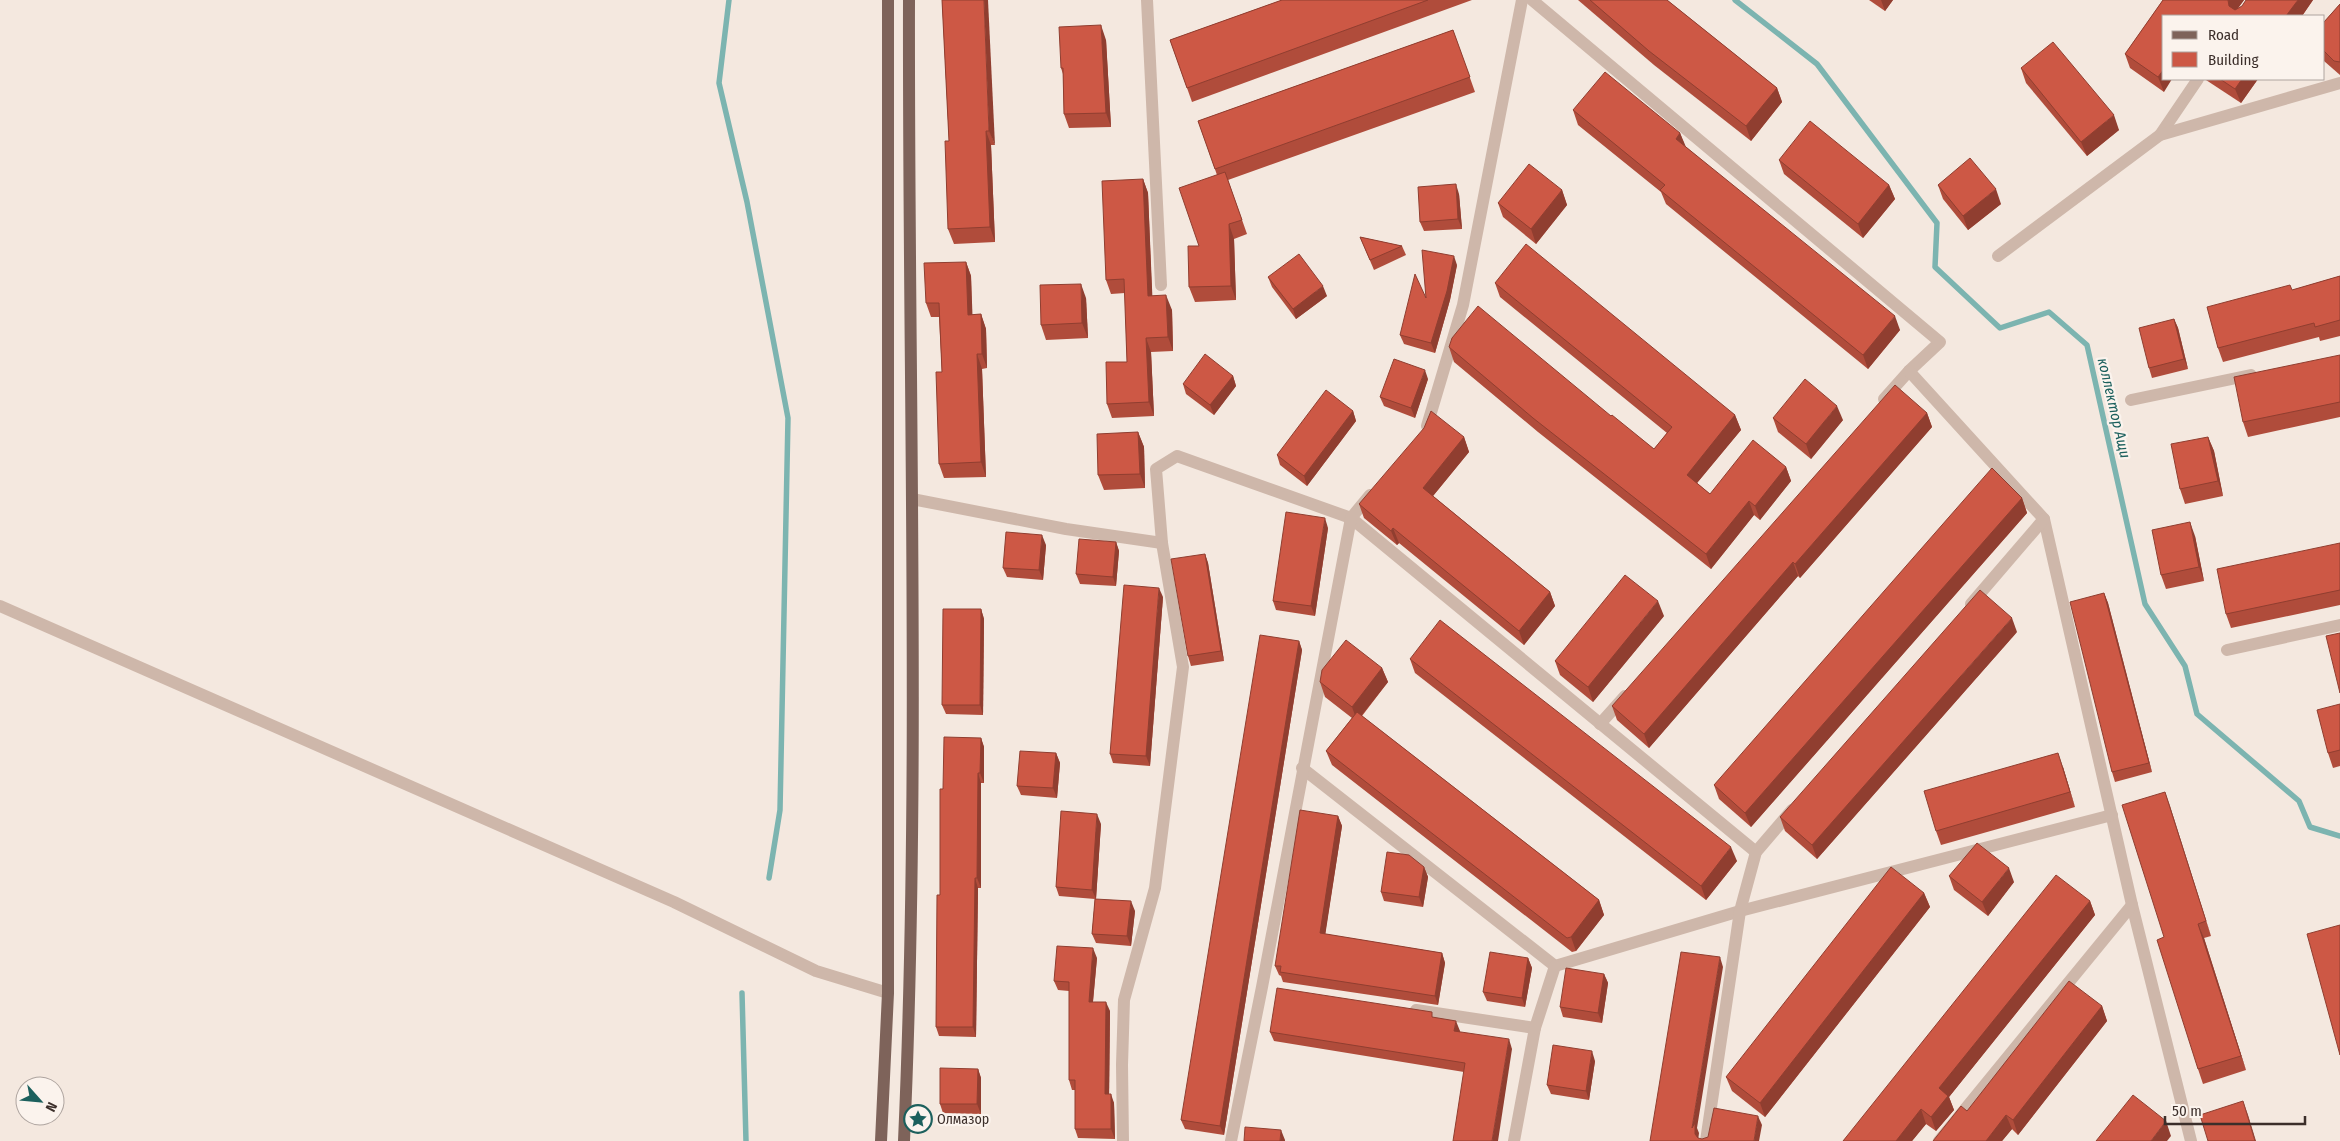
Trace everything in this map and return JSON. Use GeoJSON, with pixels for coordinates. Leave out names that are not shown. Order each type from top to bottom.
{"type":"FeatureCollection","features":[{"type":"Feature","properties":{"kind":"main road"},"geometry":{"type":"LineString","coordinates":[[881,1141],[888,993],[888,0]]}},
{"type":"Feature","properties":{"kind":"main road"},"geometry":{"type":"LineString","coordinates":[[904,1141],[911,984],[912,499],[909,0]]}},
{"type":"Feature","properties":{"kind":"street"},"geometry":{"type":"LineString","coordinates":[[1147,0],[1161,285]]}},
{"type":"Feature","properties":{"kind":"street"},"geometry":{"type":"LineString","coordinates":[[1423,437],[1463,305],[1522,0]]}},
{"type":"Feature","properties":{"kind":"street"},"geometry":{"type":"LineString","coordinates":[[1532,0],[1940,342],[1909,371],[1876,408]]}},
{"type":"Feature","properties":{"kind":"street"},"geometry":{"type":"LineString","coordinates":[[1998,256],[2160,135],[2197,80]]}},
{"type":"Feature","properties":{"kind":"street"},"geometry":{"type":"LineString","coordinates":[[2160,135],[2340,83]]}},
{"type":"Feature","properties":{"kind":"street"},"geometry":{"type":"LineString","coordinates":[[1909,371],[2044,519],[2132,905],[2191,1141]]}},
{"type":"Feature","properties":{"kind":"street"},"geometry":{"type":"LineString","coordinates":[[2131,400],[2264,372]]}},
{"type":"Feature","properties":{"kind":"street"},"geometry":{"type":"LineString","coordinates":[[1123,1141],[1122,1065],[1124,1000],[1156,888],[1184,667],[1162,543],[1156,468],[1177,456],[1350,518],[1756,852]]}},
{"type":"Feature","properties":{"kind":"street"},"geometry":{"type":"LineString","coordinates":[[1231,1141],[1267,988],[1302,768],[1350,518],[1380,484]]}},
{"type":"Feature","properties":{"kind":"street"},"geometry":{"type":"LineString","coordinates":[[912,499],[1066,529],[1162,543]]}},
{"type":"Feature","properties":{"kind":"street"},"geometry":{"type":"LineString","coordinates":[[1961,615],[2044,519]]}},
{"type":"Feature","properties":{"kind":"street"},"geometry":{"type":"LineString","coordinates":[[0,606],[674,902],[816,971],[888,993]]}},
{"type":"Feature","properties":{"kind":"street"},"geometry":{"type":"LineString","coordinates":[[2228,650],[2340,625]]}},
{"type":"Feature","properties":{"kind":"street"},"geometry":{"type":"LineString","coordinates":[[1600,724],[1633,686]]}},
{"type":"Feature","properties":{"kind":"street"},"geometry":{"type":"LineString","coordinates":[[1302,768],[1555,966]]}},
{"type":"Feature","properties":{"kind":"street"},"geometry":{"type":"LineString","coordinates":[[1706,1141],[1740,911],[1756,852],[1801,800]]}},
{"type":"Feature","properties":{"kind":"street"},"geometry":{"type":"LineString","coordinates":[[1555,966],[1740,911],[2112,815]]}},
{"type":"Feature","properties":{"kind":"street"},"geometry":{"type":"LineString","coordinates":[[1939,1141],[2132,905]]}},
{"type":"Feature","properties":{"kind":"street"},"geometry":{"type":"LineString","coordinates":[[1514,1141],[1535,1028],[1555,966]]}},
{"type":"Feature","properties":{"kind":"street"},"geometry":{"type":"LineString","coordinates":[[1399,1007],[1535,1028]]}},
{"type":"Feature","properties":{"kind":"building"},"geometry":{"type":"Polygon","coordinates":[[[942,0],[984,0],[989,131],[986,131],[990,227],[948,229],[945,141],[949,141],[942,0]]]}},
{"type":"Feature","properties":{"kind":"building"},"geometry":{"type":"Polygon","coordinates":[[[1282,0],[1428,0],[1187,88],[1170,40],[1282,0]]]}},
{"type":"Feature","properties":{"kind":"building"},"geometry":{"type":"Polygon","coordinates":[[[1590,0],[1667,0],[1777,88],[1746,126],[1649,51],[1590,0]]]}},
{"type":"Feature","properties":{"kind":"building"},"geometry":{"type":"Polygon","coordinates":[[[2163,0],[2228,0],[2229,6],[2235,10],[2242,6],[2246,0],[2298,0],[2287,15],[2162,15],[2162,72],[2158,77],[2125,54],[2163,0]]]}},
{"type":"Feature","properties":{"kind":"building"},"geometry":{"type":"Polygon","coordinates":[[[2340,4],[2340,62],[2334,61],[2325,52],[2325,21],[2340,4]]]}},
{"type":"Feature","properties":{"kind":"building"},"geometry":{"type":"Polygon","coordinates":[[[1101,25],[1106,113],[1064,114],[1063,68],[1061,68],[1059,27],[1101,25]]]}},
{"type":"Feature","properties":{"kind":"building"},"geometry":{"type":"Polygon","coordinates":[[[1453,30],[1470,77],[1215,169],[1198,121],[1453,30]]]}},
{"type":"Feature","properties":{"kind":"building"},"geometry":{"type":"Polygon","coordinates":[[[2053,42],[2114,115],[2081,142],[2021,68],[2053,42]]]}},
{"type":"Feature","properties":{"kind":"building"},"geometry":{"type":"Polygon","coordinates":[[[1605,72],[1680,133],[1676,139],[1895,316],[1863,355],[1660,190],[1665,185],[1573,110],[1605,72]]]}},
{"type":"Feature","properties":{"kind":"building"},"geometry":{"type":"Polygon","coordinates":[[[2222,80],[2241,80],[2235,89],[2222,80]]]}},
{"type":"Feature","properties":{"kind":"building"},"geometry":{"type":"Polygon","coordinates":[[[1810,121],[1889,185],[1858,224],[1779,160],[1810,121]]]}},
{"type":"Feature","properties":{"kind":"building"},"geometry":{"type":"Polygon","coordinates":[[[1970,158],[1996,189],[1963,216],[1938,185],[1970,158]]]}},
{"type":"Feature","properties":{"kind":"building"},"geometry":{"type":"Polygon","coordinates":[[[1529,164],[1562,190],[1531,229],[1498,203],[1529,164]]]}},
{"type":"Feature","properties":{"kind":"building"},"geometry":{"type":"Polygon","coordinates":[[[1225,172],[1242,220],[1229,224],[1231,286],[1189,287],[1188,246],[1199,246],[1179,188],[1225,172]]]}},
{"type":"Feature","properties":{"kind":"building"},"geometry":{"type":"Polygon","coordinates":[[[1143,179],[1148,296],[1166,295],[1168,337],[1146,338],[1149,402],[1107,404],[1106,362],[1127,362],[1124,279],[1106,280],[1102,181],[1143,179]]]}},
{"type":"Feature","properties":{"kind":"building"},"geometry":{"type":"Polygon","coordinates":[[[1456,184],[1458,219],[1420,222],[1418,187],[1456,184]]]}},
{"type":"Feature","properties":{"kind":"building"},"geometry":{"type":"Polygon","coordinates":[[[1360,237],[1402,246],[1370,260],[1360,237]]]}},
{"type":"Feature","properties":{"kind":"building"},"geometry":{"type":"Polygon","coordinates":[[[1526,244],[1735,415],[1687,475],[1710,494],[1753,440],[1786,467],[1755,506],[1749,501],[1706,554],[1533,418],[1449,347],[1452,338],[1478,306],[1611,416],[1654,449],[1672,427],[1495,283],[1526,244]]]}},
{"type":"Feature","properties":{"kind":"building"},"geometry":{"type":"Polygon","coordinates":[[[1422,250],[1454,256],[1447,291],[1431,343],[1400,335],[1415,274],[1426,298],[1422,250]]]}},
{"type":"Feature","properties":{"kind":"building"},"geometry":{"type":"Polygon","coordinates":[[[1299,254],[1323,286],[1293,309],[1268,277],[1299,254]]]}},
{"type":"Feature","properties":{"kind":"building"},"geometry":{"type":"Polygon","coordinates":[[[966,262],[968,315],[981,314],[982,354],[977,354],[981,462],[939,464],[936,372],[942,372],[939,303],[926,303],[924,263],[966,262]]]}},
{"type":"Feature","properties":{"kind":"building"},"geometry":{"type":"Polygon","coordinates":[[[2340,276],[2340,320],[2315,327],[2314,323],[2218,348],[2207,307],[2290,285],[2292,290],[2340,276]]]}},
{"type":"Feature","properties":{"kind":"building"},"geometry":{"type":"Polygon","coordinates":[[[1081,284],[1082,323],[1041,325],[1040,285],[1081,284]]]}},
{"type":"Feature","properties":{"kind":"building"},"geometry":{"type":"Polygon","coordinates":[[[2174,319],[2184,359],[2149,368],[2139,328],[2174,319]]]}},
{"type":"Feature","properties":{"kind":"building"},"geometry":{"type":"Polygon","coordinates":[[[1205,354],[1233,376],[1210,405],[1183,384],[1205,354]]]}},
{"type":"Feature","properties":{"kind":"building"},"geometry":{"type":"Polygon","coordinates":[[[2340,355],[2340,402],[2243,422],[2234,377],[2340,355]]]}},
{"type":"Feature","properties":{"kind":"building"},"geometry":{"type":"Polygon","coordinates":[[[1394,359],[1425,370],[1411,408],[1380,397],[1394,359]]]}},
{"type":"Feature","properties":{"kind":"building"},"geometry":{"type":"Polygon","coordinates":[[[1805,379],[1837,406],[1806,444],[1773,418],[1805,379]]]}},
{"type":"Feature","properties":{"kind":"building"},"geometry":{"type":"Polygon","coordinates":[[[1895,385],[1927,413],[1795,564],[1793,562],[1644,734],[1612,706],[1895,385]]]}},
{"type":"Feature","properties":{"kind":"building"},"geometry":{"type":"Polygon","coordinates":[[[1326,390],[1353,411],[1304,476],[1277,455],[1326,390]]]}},
{"type":"Feature","properties":{"kind":"building"},"geometry":{"type":"Polygon","coordinates":[[[1431,411],[1464,437],[1423,488],[1550,592],[1519,631],[1393,528],[1391,531],[1359,504],[1424,428],[1431,411]]]}},
{"type":"Feature","properties":{"kind":"building"},"geometry":{"type":"Polygon","coordinates":[[[1138,432],[1140,474],[1098,475],[1097,434],[1138,432]]]}},
{"type":"Feature","properties":{"kind":"building"},"geometry":{"type":"Polygon","coordinates":[[[2208,437],[2218,481],[2180,489],[2171,444],[2208,437]]]}},
{"type":"Feature","properties":{"kind":"building"},"geometry":{"type":"Polygon","coordinates":[[[1992,468],[2022,498],[1745,813],[1714,785],[1992,468]]]}},
{"type":"Feature","properties":{"kind":"building"},"geometry":{"type":"Polygon","coordinates":[[[1286,512],[1325,518],[1311,606],[1273,601],[1286,512]]]}},
{"type":"Feature","properties":{"kind":"building"},"geometry":{"type":"Polygon","coordinates":[[[2190,522],[2199,567],[2161,575],[2152,530],[2190,522]]]}},
{"type":"Feature","properties":{"kind":"building"},"geometry":{"type":"Polygon","coordinates":[[[1006,532],[1042,535],[1039,570],[1003,568],[1006,532]]]}},
{"type":"Feature","properties":{"kind":"building"},"geometry":{"type":"Polygon","coordinates":[[[1079,539],[1116,542],[1113,577],[1076,574],[1079,539]]]}},
{"type":"Feature","properties":{"kind":"building"},"geometry":{"type":"Polygon","coordinates":[[[2340,543],[2340,590],[2226,614],[2217,569],[2340,543]]]}},
{"type":"Feature","properties":{"kind":"building"},"geometry":{"type":"Polygon","coordinates":[[[1205,554],[1221,651],[1188,656],[1171,559],[1205,554]]]}},
{"type":"Feature","properties":{"kind":"building"},"geometry":{"type":"Polygon","coordinates":[[[1625,575],[1658,601],[1588,687],[1555,661],[1625,575]]]}},
{"type":"Feature","properties":{"kind":"building"},"geometry":{"type":"Polygon","coordinates":[[[1124,585],[1159,588],[1146,756],[1110,754],[1124,585]]]}},
{"type":"Feature","properties":{"kind":"building"},"geometry":{"type":"Polygon","coordinates":[[[1980,590],[2012,618],[1812,845],[1780,817],[1980,590]]]}},
{"type":"Feature","properties":{"kind":"building"},"geometry":{"type":"Polygon","coordinates":[[[2104,593],[2149,763],[2112,772],[2070,602],[2104,593]]]}},
{"type":"Feature","properties":{"kind":"building"},"geometry":{"type":"Polygon","coordinates":[[[943,609],[981,609],[980,705],[942,705],[943,609]]]}},
{"type":"Feature","properties":{"kind":"building"},"geometry":{"type":"Polygon","coordinates":[[[1440,620],[1731,847],[1701,886],[1410,659],[1440,620]]]}},
{"type":"Feature","properties":{"kind":"building"},"geometry":{"type":"Polygon","coordinates":[[[2340,633],[2340,693],[2326,636],[2340,633]]]}},
{"type":"Feature","properties":{"kind":"building"},"geometry":{"type":"Polygon","coordinates":[[[1260,635],[1299,641],[1220,1126],[1181,1120],[1260,635]]]}},
{"type":"Feature","properties":{"kind":"building"},"geometry":{"type":"Polygon","coordinates":[[[1346,640],[1382,668],[1352,707],[1320,682],[1322,670],[1346,640]]]}},
{"type":"Feature","properties":{"kind":"building"},"geometry":{"type":"Polygon","coordinates":[[[2340,704],[2340,750],[2328,753],[2317,710],[2340,704]]]}},
{"type":"Feature","properties":{"kind":"building"},"geometry":{"type":"Polygon","coordinates":[[[1357,712],[1599,900],[1571,937],[1567,938],[1326,751],[1357,712]]]}},
{"type":"Feature","properties":{"kind":"building"},"geometry":{"type":"Polygon","coordinates":[[[944,737],[981,738],[980,773],[978,773],[977,878],[975,878],[973,1027],[936,1027],[937,895],[940,895],[940,789],[943,789],[944,737]]]}},
{"type":"Feature","properties":{"kind":"building"},"geometry":{"type":"Polygon","coordinates":[[[1020,751],[1056,753],[1053,788],[1017,786],[1020,751]]]}},
{"type":"Feature","properties":{"kind":"building"},"geometry":{"type":"Polygon","coordinates":[[[2058,753],[2070,792],[1936,831],[1924,791],[2058,753]]]}},
{"type":"Feature","properties":{"kind":"building"},"geometry":{"type":"Polygon","coordinates":[[[2165,792],[2206,921],[2198,924],[2241,1056],[2198,1069],[2157,940],[2164,937],[2122,805],[2165,792]]]}},
{"type":"Feature","properties":{"kind":"building"},"geometry":{"type":"Polygon","coordinates":[[[1300,810],[1338,816],[1320,933],[1442,953],[1435,996],[1280,972],[1281,966],[1275,966],[1300,810]]]}},
{"type":"Feature","properties":{"kind":"building"},"geometry":{"type":"Polygon","coordinates":[[[1061,811],[1097,814],[1092,890],[1056,887],[1061,811]]]}},
{"type":"Feature","properties":{"kind":"building"},"geometry":{"type":"Polygon","coordinates":[[[1977,843],[2009,868],[1982,902],[1949,876],[1977,843]]]}},
{"type":"Feature","properties":{"kind":"building"},"geometry":{"type":"Polygon","coordinates":[[[1387,852],[1409,855],[1424,867],[1419,897],[1381,892],[1387,852]]]}},
{"type":"Feature","properties":{"kind":"building"},"geometry":{"type":"Polygon","coordinates":[[[1891,867],[1924,893],[1760,1103],[1726,1077],[1891,867]]]}},
{"type":"Feature","properties":{"kind":"building"},"geometry":{"type":"Polygon","coordinates":[[[2056,875],[2090,901],[1939,1088],[1948,1096],[1931,1117],[1921,1109],[1896,1141],[1843,1141],[2056,875]]]}},
{"type":"Feature","properties":{"kind":"building"},"geometry":{"type":"Polygon","coordinates":[[[1095,899],[1131,901],[1127,936],[1092,934],[1095,899]]]}},
{"type":"Feature","properties":{"kind":"building"},"geometry":{"type":"Polygon","coordinates":[[[2340,925],[2340,1055],[2307,934],[2340,925]]]}},
{"type":"Feature","properties":{"kind":"building"},"geometry":{"type":"Polygon","coordinates":[[[1057,946],[1093,948],[1089,1002],[1106,1002],[1105,1094],[1111,1094],[1111,1129],[1075,1129],[1075,1080],[1069,1080],[1069,982],[1054,981],[1057,946]]]}},
{"type":"Feature","properties":{"kind":"building"},"geometry":{"type":"Polygon","coordinates":[[[1490,952],[1528,958],[1522,998],[1483,992],[1490,952]]]}},
{"type":"Feature","properties":{"kind":"building"},"geometry":{"type":"Polygon","coordinates":[[[1681,952],[1720,957],[1692,1128],[1695,1123],[1695,1134],[1698,1138],[1708,1137],[1714,1108],[1758,1116],[1754,1141],[1650,1141],[1681,952]]]}},
{"type":"Feature","properties":{"kind":"building"},"geometry":{"type":"Polygon","coordinates":[[[1566,968],[1604,974],[1598,1013],[1560,1007],[1566,968]]]}},
{"type":"Feature","properties":{"kind":"building"},"geometry":{"type":"Polygon","coordinates":[[[2069,981],[2102,1006],[2013,1120],[2006,1115],[1986,1141],[1933,1141],[1961,1106],[1967,1111],[2069,981]]]}},
{"type":"Feature","properties":{"kind":"building"},"geometry":{"type":"Polygon","coordinates":[[[1277,988],[1432,1012],[1432,1017],[1456,1021],[1454,1031],[1509,1039],[1492,1141],[1453,1141],[1465,1063],[1270,1032],[1277,988]]]}},
{"type":"Feature","properties":{"kind":"building"},"geometry":{"type":"Polygon","coordinates":[[[1553,1045],[1592,1051],[1586,1091],[1547,1085],[1553,1045]]]}},
{"type":"Feature","properties":{"kind":"building"},"geometry":{"type":"Polygon","coordinates":[[[940,1068],[978,1069],[977,1104],[940,1104],[940,1068]]]}},
{"type":"Feature","properties":{"kind":"building"},"geometry":{"type":"Polygon","coordinates":[[[2133,1095],[2166,1121],[2151,1141],[2096,1141],[2133,1095]]]}},
{"type":"Feature","properties":{"kind":"building"},"geometry":{"type":"Polygon","coordinates":[[[2243,1101],[2255,1141],[2208,1141],[2200,1115],[2243,1101]]]}},
{"type":"Feature","properties":{"kind":"building"},"geometry":{"type":"Polygon","coordinates":[[[1245,1127],[1281,1130],[1280,1141],[1244,1141],[1245,1127]]]}},
{"type":"Feature","properties":{"kind":"waterway"},"geometry":{"type":"LineString","coordinates":[[729,0],[719,83],[747,202],[788,418],[780,810],[769,878]]}},
{"type":"Feature","properties":{"kind":"waterway","name":"коллектор Ащи"},"geometry":{"type":"LineString","coordinates":[[1735,0],[1817,64],[1937,223],[1935,267],[2000,328],[2049,312],[2087,345],[2145,604],[2185,666],[2197,714],[2299,801],[2310,827],[2340,836]]}},
{"type":"Feature","properties":{"kind":"waterway"},"geometry":{"type":"LineString","coordinates":[[742,993],[746,1141]]}},
{"type":"Feature","properties":{"kind":"place","name":"Олмазор"},"geometry":{"type":"Point","coordinates":[918,1119]}}]}
